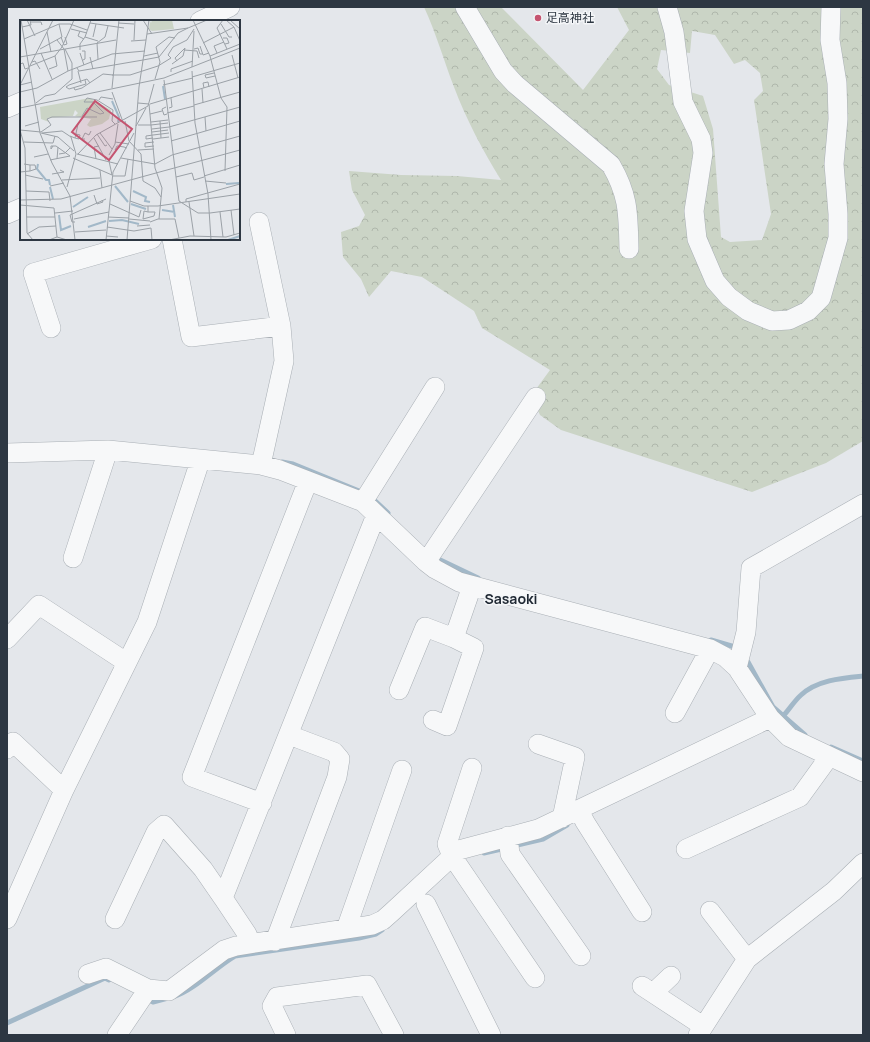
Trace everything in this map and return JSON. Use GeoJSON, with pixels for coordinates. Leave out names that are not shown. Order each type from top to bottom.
{"type":"FeatureCollection","features":[{"type":"Feature","properties":{"kind":"street"},"geometry":{"type":"LineString","coordinates":[[202,20],[230,7]]}},
{"type":"Feature","properties":{"kind":"street"},"geometry":{"type":"LineString","coordinates":[[465,7],[503,71],[515,84],[611,164],[619,179],[628,206],[629,249]]}},
{"type":"Feature","properties":{"kind":"street"},"geometry":{"type":"LineString","coordinates":[[667,7],[674,32],[683,102],[701,139],[703,152],[694,211],[697,239],[715,281],[729,298],[748,311],[772,321],[789,320],[808,311],[821,298],[838,238],[838,214],[834,164],[838,119],[837,83],[830,40],[831,7]]}},
{"type":"Feature","properties":{"kind":"street"},"geometry":{"type":"LineString","coordinates":[[7,108],[20,102]]}},
{"type":"Feature","properties":{"kind":"street"},"geometry":{"type":"LineString","coordinates":[[7,214],[20,208]]}},
{"type":"Feature","properties":{"kind":"street"},"geometry":{"type":"LineString","coordinates":[[259,222],[281,326],[284,361],[262,460]]}},
{"type":"Feature","properties":{"kind":"street"},"geometry":{"type":"LineString","coordinates":[[51,328],[33,273],[148,240]]}},
{"type":"Feature","properties":{"kind":"street"},"geometry":{"type":"LineString","coordinates":[[172,240],[192,337],[281,326]]}},
{"type":"Feature","properties":{"kind":"street"},"geometry":{"type":"LineString","coordinates":[[366,497],[435,387]]}},
{"type":"Feature","properties":{"kind":"street"},"geometry":{"type":"LineString","coordinates":[[429,558],[536,397]]}},
{"type":"Feature","properties":{"kind":"street"},"geometry":{"type":"LineString","coordinates":[[73,558],[108,450]]}},
{"type":"Feature","properties":{"kind":"street"},"geometry":{"type":"LineString","coordinates":[[7,453],[108,450],[200,461],[262,460],[308,481],[366,497],[376,515],[429,558],[435,569],[459,582],[710,649],[725,657],[737,668],[774,723],[789,737],[863,772]]}},
{"type":"Feature","properties":{"kind":"street"},"geometry":{"type":"LineString","coordinates":[[7,919],[64,790],[147,622],[200,461]]}},
{"type":"Feature","properties":{"kind":"street"},"geometry":{"type":"LineString","coordinates":[[262,803],[192,777],[308,481]]}},
{"type":"Feature","properties":{"kind":"street"},"geometry":{"type":"LineString","coordinates":[[737,668],[746,632],[751,568],[863,504]]}},
{"type":"Feature","properties":{"kind":"street"},"geometry":{"type":"LineString","coordinates":[[223,898],[376,515]]}},
{"type":"Feature","properties":{"kind":"street"},"geometry":{"type":"LineString","coordinates":[[454,638],[472,586]]}},
{"type":"Feature","properties":{"kind":"street"},"geometry":{"type":"LineString","coordinates":[[7,639],[39,605],[126,662]]}},
{"type":"Feature","properties":{"kind":"street"},"geometry":{"type":"LineString","coordinates":[[399,690],[425,627],[454,638],[474,648],[448,726],[432,720]]}},
{"type":"Feature","properties":{"kind":"street"},"geometry":{"type":"LineString","coordinates":[[675,713],[710,649]]}},
{"type":"Feature","properties":{"kind":"street"},"geometry":{"type":"LineString","coordinates":[[88,974],[106,968],[145,994],[169,990],[224,950],[251,943],[275,941],[372,925],[383,920],[456,861],[459,850],[509,844],[562,818],[582,815],[774,723]]}},
{"type":"Feature","properties":{"kind":"street"},"geometry":{"type":"LineString","coordinates":[[275,941],[337,776],[340,759],[334,752],[289,734]]}},
{"type":"Feature","properties":{"kind":"street"},"geometry":{"type":"LineString","coordinates":[[7,749],[13,742],[64,790]]}},
{"type":"Feature","properties":{"kind":"street"},"geometry":{"type":"LineString","coordinates":[[538,744],[575,757],[562,818]]}},
{"type":"Feature","properties":{"kind":"street"},"geometry":{"type":"LineString","coordinates":[[686,849],[800,797],[829,757]]}},
{"type":"Feature","properties":{"kind":"street"},"geometry":{"type":"LineString","coordinates":[[472,768],[446,844],[535,978]]}},
{"type":"Feature","properties":{"kind":"street"},"geometry":{"type":"LineString","coordinates":[[346,929],[402,770]]}},
{"type":"Feature","properties":{"kind":"street"},"geometry":{"type":"LineString","coordinates":[[582,815],[642,912]]}},
{"type":"Feature","properties":{"kind":"street"},"geometry":{"type":"LineString","coordinates":[[115,919],[156,832],[164,825],[203,869],[247,934],[251,943]]}},
{"type":"Feature","properties":{"kind":"street"},"geometry":{"type":"LineString","coordinates":[[509,844],[581,956]]}},
{"type":"Feature","properties":{"kind":"street"},"geometry":{"type":"LineString","coordinates":[[671,976],[647,990],[700,1030],[747,959],[834,891],[863,863]]}},
{"type":"Feature","properties":{"kind":"street"},"geometry":{"type":"LineString","coordinates":[[426,904],[491,1035]]}},
{"type":"Feature","properties":{"kind":"street"},"geometry":{"type":"LineString","coordinates":[[710,910],[747,959]]}},
{"type":"Feature","properties":{"kind":"street"},"geometry":{"type":"LineString","coordinates":[[286,1035],[272,1006],[277,997],[367,985],[394,1035]]}},
{"type":"Feature","properties":{"kind":"street"},"geometry":{"type":"LineString","coordinates":[[117,1035],[145,994]]}},
{"type":"Feature","properties":{"kind":"green space"},"geometry":{"type":"Polygon","coordinates":[[[424,7],[501,7],[583,90],[629,30],[617,7],[863,7],[863,441],[826,463],[752,492],[561,430],[540,415],[531,396],[550,370],[482,328],[474,311],[422,277],[391,271],[369,297],[361,279],[343,257],[341,232],[359,226],[365,215],[352,190],[349,171],[401,175],[457,176],[501,180],[469,123],[424,7]],[[692,31],[690,53],[661,50],[657,69],[669,85],[703,96],[713,129],[721,237],[730,242],[762,240],[771,214],[754,100],[763,91],[760,73],[745,60],[734,64],[715,35],[692,31]]]}},
{"type":"Feature","properties":{"kind":"waterway"},"geometry":{"type":"LineString","coordinates":[[282,462],[293,464],[364,493]]}},
{"type":"Feature","properties":{"kind":"waterway"},"geometry":{"type":"LineString","coordinates":[[371,497],[388,513]]}},
{"type":"Feature","properties":{"kind":"waterway"},"geometry":{"type":"LineString","coordinates":[[434,557],[478,578]]}},
{"type":"Feature","properties":{"kind":"waterway"},"geometry":{"type":"LineString","coordinates":[[711,640],[735,647]]}},
{"type":"Feature","properties":{"kind":"waterway"},"geometry":{"type":"LineString","coordinates":[[748,662],[773,707],[805,735]]}},
{"type":"Feature","properties":{"kind":"waterway"},"geometry":{"type":"LineString","coordinates":[[778,721],[801,695],[814,686],[830,681],[863,676]]}},
{"type":"Feature","properties":{"kind":"waterway"},"geometry":{"type":"LineString","coordinates":[[831,747],[863,761]]}},
{"type":"Feature","properties":{"kind":"waterway"},"geometry":{"type":"LineString","coordinates":[[513,846],[543,839],[567,825]]}},
{"type":"Feature","properties":{"kind":"waterway"},"geometry":{"type":"LineString","coordinates":[[484,853],[506,848]]}},
{"type":"Feature","properties":{"kind":"waterway"},"geometry":{"type":"LineString","coordinates":[[175,996],[190,989],[235,956],[359,938],[376,934],[382,930]]}},
{"type":"Feature","properties":{"kind":"waterway"},"geometry":{"type":"LineString","coordinates":[[7,1023],[105,978],[109,980]]}},
{"type":"Feature","properties":{"kind":"waterway"},"geometry":{"type":"LineString","coordinates":[[147,999],[153,1002],[168,998]]}},
{"type":"Feature","properties":{"kind":"place","name":"足高神社"},"geometry":{"type":"Point","coordinates":[538,18]}},
{"type":"Feature","properties":{"kind":"district","name":"Sasaoki"},"geometry":{"type":"Point","coordinates":[511,599]}}]}
